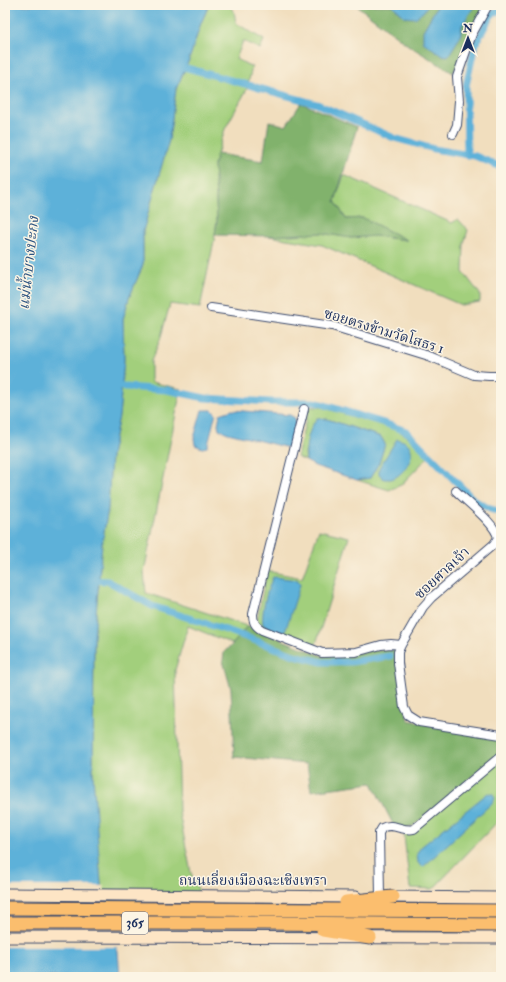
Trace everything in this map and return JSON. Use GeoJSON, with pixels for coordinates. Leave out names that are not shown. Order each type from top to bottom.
{"type":"FeatureCollection","features":[{"type":"Feature","properties":{"kind":"highway"},"geometry":{"type":"LineString","coordinates":[[287,909],[386,897]]}},
{"type":"Feature","properties":{"kind":"highway","name":"ถนนเลี่ยงเมืองฉะเชิงเทรา"},"geometry":{"type":"LineString","coordinates":[[5,908],[501,911]]}},
{"type":"Feature","properties":{"kind":"highway","name":"365"},"geometry":{"type":"LineString","coordinates":[[5,923],[501,925]]}},
{"type":"Feature","properties":{"kind":"highway"},"geometry":{"type":"LineString","coordinates":[[286,923],[370,938]]}},
{"type":"Feature","properties":{"kind":"main road","name":"ถนนเลี่ยงเมืองฉะเชิงเทรา"},"geometry":{"type":"LineString","coordinates":[[5,894],[501,898]]}},
{"type":"Feature","properties":{"kind":"main road","name":"365"},"geometry":{"type":"LineString","coordinates":[[5,937],[501,938]]}},
{"type":"Feature","properties":{"kind":"street"},"geometry":{"type":"LineString","coordinates":[[453,134],[457,125],[457,77],[472,34],[488,5]]}},
{"type":"Feature","properties":{"kind":"street","name":"ซอยตรงข้ามวัดโสธร 1"},"geometry":{"type":"LineString","coordinates":[[211,308],[332,326],[429,356],[474,375],[501,376]]}},
{"type":"Feature","properties":{"kind":"street"},"geometry":{"type":"LineString","coordinates":[[304,409],[253,614],[253,622],[262,630],[322,653],[356,652],[381,645],[401,645]]}},
{"type":"Feature","properties":{"kind":"street","name":"ซอยศาลเจ้า"},"geometry":{"type":"LineString","coordinates":[[456,491],[489,522],[497,533],[498,538],[494,544],[445,584],[426,602],[401,645],[398,656],[398,669],[404,707],[408,716],[424,723],[501,735]]}},
{"type":"Feature","properties":{"kind":"street"},"geometry":{"type":"LineString","coordinates":[[386,897],[380,833],[382,828],[390,825],[407,830],[414,829],[501,756]]}},
{"type":"Feature","properties":{"kind":"green space"},"geometry":{"type":"Polygon","coordinates":[[[209,5],[228,5],[234,11],[236,23],[264,40],[260,49],[243,41],[236,59],[252,67],[247,89],[225,129],[214,164],[217,220],[200,308],[170,304],[160,340],[151,361],[151,382],[181,389],[144,572],[146,593],[247,626],[233,644],[188,626],[175,670],[179,812],[191,873],[203,901],[103,902],[96,832],[93,775],[94,637],[102,543],[108,509],[111,455],[119,416],[124,360],[123,319],[129,298],[143,265],[143,231],[169,140],[176,89],[189,60],[201,23],[209,5]]]}},
{"type":"Feature","properties":{"kind":"green space"},"geometry":{"type":"Polygon","coordinates":[[[356,5],[392,5],[405,17],[422,12],[428,5],[438,5],[423,31],[460,37],[462,25],[475,5],[487,5],[453,73],[408,45],[356,5]]]}},
{"type":"Feature","properties":{"kind":"green space"},"geometry":{"type":"Polygon","coordinates":[[[301,103],[357,127],[335,201],[346,219],[363,218],[407,240],[375,236],[351,238],[321,233],[269,236],[215,235],[217,220],[214,164],[217,154],[263,161],[269,121],[286,126],[301,103]]]}},
{"type":"Feature","properties":{"kind":"green space"},"geometry":{"type":"Polygon","coordinates":[[[344,175],[452,223],[458,219],[468,230],[464,243],[463,272],[480,294],[480,302],[461,305],[322,245],[269,236],[321,233],[351,238],[375,236],[406,240],[363,218],[346,219],[335,201],[344,175]]]}},
{"type":"Feature","properties":{"kind":"green space"},"geometry":{"type":"Polygon","coordinates":[[[309,407],[321,407],[398,430],[416,444],[428,457],[401,485],[389,490],[357,480],[370,478],[379,463],[385,444],[381,437],[327,419],[317,418],[305,453],[306,461],[297,457],[309,407]]]}},
{"type":"Feature","properties":{"kind":"green space"},"geometry":{"type":"Polygon","coordinates":[[[319,530],[349,537],[315,647],[258,625],[257,620],[267,571],[302,578],[319,530]]]}},
{"type":"Feature","properties":{"kind":"green space"},"geometry":{"type":"Polygon","coordinates":[[[247,626],[323,656],[385,649],[395,650],[408,720],[501,739],[501,752],[413,826],[396,830],[372,783],[311,791],[307,764],[234,757],[231,689],[223,661],[224,652],[233,644],[247,626]]]}},
{"type":"Feature","properties":{"kind":"green space"},"geometry":{"type":"Polygon","coordinates":[[[501,760],[501,818],[433,889],[410,888],[404,836],[501,760]]]}},
{"type":"Feature","properties":{"kind":"water","name":"แม่น้ำบางปะกง"},"geometry":{"type":"Polygon","coordinates":[[[5,5],[209,5],[201,23],[189,60],[176,89],[169,140],[143,231],[143,265],[129,298],[123,319],[124,360],[119,416],[111,455],[108,509],[102,543],[94,637],[93,775],[103,911],[118,952],[120,977],[5,977],[5,5]]]}},
{"type":"Feature","properties":{"kind":"water"},"geometry":{"type":"Polygon","coordinates":[[[392,5],[428,5],[423,12],[415,18],[405,17],[392,5]]]}},
{"type":"Feature","properties":{"kind":"water"},"geometry":{"type":"Polygon","coordinates":[[[438,5],[475,5],[462,25],[460,37],[448,56],[442,55],[423,42],[423,31],[438,5]]]}},
{"type":"Feature","properties":{"kind":"water"},"geometry":{"type":"Polygon","coordinates":[[[202,410],[212,410],[216,414],[207,447],[202,448],[195,445],[194,438],[202,410]]]}},
{"type":"Feature","properties":{"kind":"water"},"geometry":{"type":"Polygon","coordinates":[[[232,410],[290,415],[295,418],[295,425],[289,448],[228,433],[219,429],[218,424],[220,414],[232,410]]]}},
{"type":"Feature","properties":{"kind":"water"},"geometry":{"type":"Polygon","coordinates":[[[317,418],[327,419],[381,437],[385,444],[379,463],[370,478],[357,480],[315,466],[306,461],[308,438],[311,428],[317,418]]]}},
{"type":"Feature","properties":{"kind":"water"},"geometry":{"type":"Polygon","coordinates":[[[397,439],[408,444],[411,449],[410,459],[400,474],[391,479],[384,479],[379,474],[379,468],[397,439]]]}},
{"type":"Feature","properties":{"kind":"water"},"geometry":{"type":"Polygon","coordinates":[[[273,577],[298,580],[300,585],[285,632],[278,632],[263,625],[265,601],[273,577]]]}},
{"type":"Feature","properties":{"kind":"water"},"geometry":{"type":"Polygon","coordinates":[[[488,793],[493,794],[495,798],[492,803],[423,867],[418,863],[417,853],[421,847],[488,793]]]}},
{"type":"Feature","properties":{"kind":"pier"},"geometry":{"type":"Polygon","coordinates":[[[5,886],[104,886],[105,911],[118,947],[5,947],[5,886]]]}},
{"type":"Feature","properties":{"kind":"waterway"},"geometry":{"type":"LineString","coordinates":[[467,155],[466,86],[475,45],[491,15],[501,9]]}},
{"type":"Feature","properties":{"kind":"waterway"},"geometry":{"type":"LineString","coordinates":[[176,65],[317,104],[394,138],[434,149],[475,156],[501,167]]}},
{"type":"Feature","properties":{"kind":"waterway"},"geometry":{"type":"LineString","coordinates":[[112,386],[167,390],[205,398],[270,402],[315,402],[384,423],[406,431],[474,500],[490,509],[501,512]]}},
{"type":"Feature","properties":{"kind":"waterway"},"geometry":{"type":"LineString","coordinates":[[90,580],[108,581],[152,606],[232,632],[294,655],[322,662],[351,662],[390,656]]}}]}
